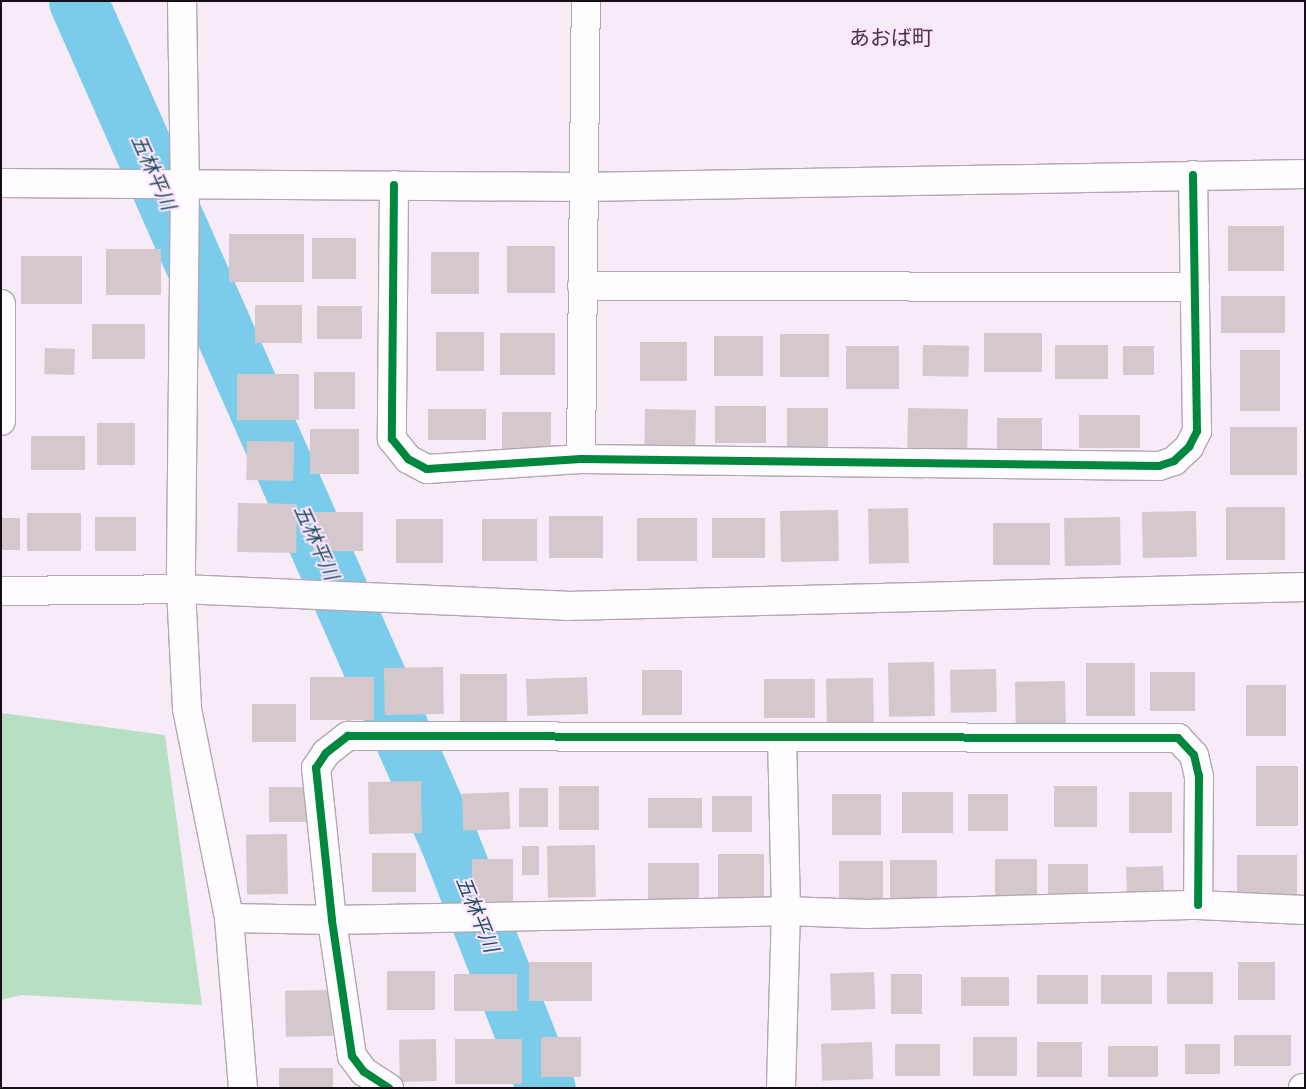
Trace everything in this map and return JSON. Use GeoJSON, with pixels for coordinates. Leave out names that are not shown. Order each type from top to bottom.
{"type":"FeatureCollection","features":[{"type":"Feature","properties":{"kind":"street"},"geometry":{"type":"LineString","coordinates":[[182,1],[185,184],[181,589],[187,709],[229,918],[243,1088]]}},
{"type":"Feature","properties":{"kind":"street"},"geometry":{"type":"LineString","coordinates":[[580,459],[586,1]]}},
{"type":"Feature","properties":{"kind":"street"},"geometry":{"type":"LineString","coordinates":[[1,183],[583,187],[1305,174]]}},
{"type":"Feature","properties":{"kind":"street"},"geometry":{"type":"LineString","coordinates":[[394,185],[392,439],[400,451],[427,469],[580,459],[1159,466],[1179,456],[1189,447],[1197,431],[1193,175]]}},
{"type":"Feature","properties":{"kind":"street"},"geometry":{"type":"LineString","coordinates":[[582,286],[1195,287]]}},
{"type":"Feature","properties":{"kind":"street"},"geometry":{"type":"LineString","coordinates":[[1,304],[1,421]]}},
{"type":"Feature","properties":{"kind":"street"},"geometry":{"type":"LineString","coordinates":[[1,591],[181,589],[567,606],[1305,587]]}},
{"type":"Feature","properties":{"kind":"street"},"geometry":{"type":"LineString","coordinates":[[389,1088],[364,1072],[352,1056],[332,920],[316,768],[326,753],[348,736],[782,739],[1178,738],[1194,755],[1199,776],[1198,906]]}},
{"type":"Feature","properties":{"kind":"street"},"geometry":{"type":"LineString","coordinates":[[781,1088],[786,911],[782,739]]}},
{"type":"Feature","properties":{"kind":"street"},"geometry":{"type":"LineString","coordinates":[[229,918],[332,920],[786,911],[867,914],[1198,906],[1305,910]]}},
{"type":"Feature","properties":{"kind":"green space"},"geometry":{"type":"Polygon","coordinates":[[[1,713],[165,735],[202,1005],[22,995],[1,1000],[1,713]]]}},
{"type":"Feature","properties":{"kind":"building"},"geometry":{"type":"Polygon","coordinates":[[[1228,226],[1284,226],[1284,271],[1228,271],[1228,226]]]}},
{"type":"Feature","properties":{"kind":"building"},"geometry":{"type":"Polygon","coordinates":[[[229,234],[304,234],[304,282],[229,282],[229,234]]]}},
{"type":"Feature","properties":{"kind":"building"},"geometry":{"type":"Polygon","coordinates":[[[312,238],[356,238],[356,279],[312,279],[312,238]]]}},
{"type":"Feature","properties":{"kind":"building"},"geometry":{"type":"Polygon","coordinates":[[[507,246],[555,246],[555,293],[507,293],[507,246]]]}},
{"type":"Feature","properties":{"kind":"building"},"geometry":{"type":"Polygon","coordinates":[[[106,249],[161,249],[161,295],[106,295],[106,249]]]}},
{"type":"Feature","properties":{"kind":"building"},"geometry":{"type":"Polygon","coordinates":[[[431,252],[479,252],[479,294],[431,294],[431,252]]]}},
{"type":"Feature","properties":{"kind":"building"},"geometry":{"type":"Polygon","coordinates":[[[21,256],[82,256],[82,304],[21,304],[21,256]]]}},
{"type":"Feature","properties":{"kind":"building"},"geometry":{"type":"Polygon","coordinates":[[[1221,296],[1285,296],[1285,333],[1221,333],[1221,296]]]}},
{"type":"Feature","properties":{"kind":"building"},"geometry":{"type":"Polygon","coordinates":[[[255,305],[302,305],[302,343],[255,343],[255,305]]]}},
{"type":"Feature","properties":{"kind":"building"},"geometry":{"type":"Polygon","coordinates":[[[317,306],[362,306],[362,339],[317,339],[317,306]]]}},
{"type":"Feature","properties":{"kind":"building"},"geometry":{"type":"Polygon","coordinates":[[[92,324],[145,324],[145,359],[92,359],[92,324]]]}},
{"type":"Feature","properties":{"kind":"building"},"geometry":{"type":"Polygon","coordinates":[[[436,332],[484,332],[484,371],[436,371],[436,332]]]}},
{"type":"Feature","properties":{"kind":"building"},"geometry":{"type":"Polygon","coordinates":[[[500,333],[555,333],[555,375],[500,375],[500,333]]]}},
{"type":"Feature","properties":{"kind":"building"},"geometry":{"type":"Polygon","coordinates":[[[984,333],[1042,333],[1042,372],[984,372],[984,333]]]}},
{"type":"Feature","properties":{"kind":"building"},"geometry":{"type":"Polygon","coordinates":[[[780,334],[829,334],[829,377],[780,377],[780,334]]]}},
{"type":"Feature","properties":{"kind":"building"},"geometry":{"type":"Polygon","coordinates":[[[714,336],[763,336],[763,376],[714,376],[714,336]]]}},
{"type":"Feature","properties":{"kind":"building"},"geometry":{"type":"Polygon","coordinates":[[[640,342],[687,342],[687,381],[640,381],[640,342]]]}},
{"type":"Feature","properties":{"kind":"building"},"geometry":{"type":"Polygon","coordinates":[[[923,345],[969,346],[968,377],[922,376],[923,345]]]}},
{"type":"Feature","properties":{"kind":"building"},"geometry":{"type":"Polygon","coordinates":[[[1055,345],[1108,345],[1108,379],[1055,379],[1055,345]]]}},
{"type":"Feature","properties":{"kind":"building"},"geometry":{"type":"Polygon","coordinates":[[[846,346],[899,346],[899,389],[846,389],[846,346]]]}},
{"type":"Feature","properties":{"kind":"building"},"geometry":{"type":"Polygon","coordinates":[[[1123,346],[1154,346],[1154,375],[1123,375],[1123,346]]]}},
{"type":"Feature","properties":{"kind":"building"},"geometry":{"type":"Polygon","coordinates":[[[45,348],[75,349],[74,375],[44,374],[45,348]]]}},
{"type":"Feature","properties":{"kind":"building"},"geometry":{"type":"Polygon","coordinates":[[[1240,350],[1280,350],[1280,411],[1240,411],[1240,350]]]}},
{"type":"Feature","properties":{"kind":"building"},"geometry":{"type":"Polygon","coordinates":[[[314,372],[355,372],[355,409],[314,409],[314,372]]]}},
{"type":"Feature","properties":{"kind":"building"},"geometry":{"type":"Polygon","coordinates":[[[237,374],[299,374],[299,420],[237,420],[237,374]]]}},
{"type":"Feature","properties":{"kind":"building"},"geometry":{"type":"Polygon","coordinates":[[[715,406],[766,406],[766,443],[715,443],[715,406]]]}},
{"type":"Feature","properties":{"kind":"building"},"geometry":{"type":"Polygon","coordinates":[[[787,408],[828,408],[828,450],[787,450],[787,408]]]}},
{"type":"Feature","properties":{"kind":"building"},"geometry":{"type":"Polygon","coordinates":[[[908,408],[968,409],[967,455],[907,454],[908,408]]]}},
{"type":"Feature","properties":{"kind":"building"},"geometry":{"type":"Polygon","coordinates":[[[428,409],[486,409],[486,440],[428,440],[428,409]]]}},
{"type":"Feature","properties":{"kind":"building"},"geometry":{"type":"Polygon","coordinates":[[[645,409],[696,410],[695,451],[644,450],[645,409]]]}},
{"type":"Feature","properties":{"kind":"building"},"geometry":{"type":"Polygon","coordinates":[[[502,412],[551,412],[551,449],[502,449],[502,412]]]}},
{"type":"Feature","properties":{"kind":"building"},"geometry":{"type":"Polygon","coordinates":[[[1079,415],[1140,415],[1140,448],[1079,448],[1079,415]]]}},
{"type":"Feature","properties":{"kind":"building"},"geometry":{"type":"Polygon","coordinates":[[[997,418],[1042,418],[1042,451],[997,451],[997,418]]]}},
{"type":"Feature","properties":{"kind":"building"},"geometry":{"type":"Polygon","coordinates":[[[97,423],[135,423],[135,465],[97,465],[97,423]]]}},
{"type":"Feature","properties":{"kind":"building"},"geometry":{"type":"Polygon","coordinates":[[[1230,427],[1297,427],[1297,475],[1230,475],[1230,427]]]}},
{"type":"Feature","properties":{"kind":"building"},"geometry":{"type":"Polygon","coordinates":[[[310,429],[359,429],[359,474],[310,474],[310,429]]]}},
{"type":"Feature","properties":{"kind":"building"},"geometry":{"type":"Polygon","coordinates":[[[31,436],[85,436],[85,470],[31,470],[31,436]]]}},
{"type":"Feature","properties":{"kind":"building"},"geometry":{"type":"Polygon","coordinates":[[[247,441],[294,442],[293,481],[246,480],[247,441]]]}},
{"type":"Feature","properties":{"kind":"building"},"geometry":{"type":"Polygon","coordinates":[[[238,503],[297,504],[296,553],[237,552],[238,503]]]}},
{"type":"Feature","properties":{"kind":"building"},"geometry":{"type":"Polygon","coordinates":[[[1226,507],[1285,507],[1285,560],[1226,560],[1226,507]]]}},
{"type":"Feature","properties":{"kind":"building"},"geometry":{"type":"Polygon","coordinates":[[[908,508],[909,563],[869,564],[868,509],[908,508]]]}},
{"type":"Feature","properties":{"kind":"building"},"geometry":{"type":"Polygon","coordinates":[[[838,510],[839,561],[781,562],[780,511],[838,510]]]}},
{"type":"Feature","properties":{"kind":"building"},"geometry":{"type":"Polygon","coordinates":[[[1196,511],[1197,557],[1143,558],[1142,512],[1196,511]]]}},
{"type":"Feature","properties":{"kind":"building"},"geometry":{"type":"Polygon","coordinates":[[[313,512],[363,512],[363,551],[313,551],[313,512]]]}},
{"type":"Feature","properties":{"kind":"building"},"geometry":{"type":"Polygon","coordinates":[[[27,513],[81,513],[81,551],[27,551],[27,513]]]}},
{"type":"Feature","properties":{"kind":"building"},"geometry":{"type":"Polygon","coordinates":[[[549,516],[603,516],[603,558],[549,558],[549,516]]]}},
{"type":"Feature","properties":{"kind":"building"},"geometry":{"type":"Polygon","coordinates":[[[95,517],[136,517],[136,551],[95,551],[95,517]]]}},
{"type":"Feature","properties":{"kind":"building"},"geometry":{"type":"Polygon","coordinates":[[[1120,517],[1121,565],[1065,566],[1064,518],[1120,517]]]}},
{"type":"Feature","properties":{"kind":"building"},"geometry":{"type":"Polygon","coordinates":[[[1,518],[20,518],[20,550],[1,550],[1,518]]]}},
{"type":"Feature","properties":{"kind":"building"},"geometry":{"type":"Polygon","coordinates":[[[637,518],[697,518],[697,561],[637,561],[637,518]]]}},
{"type":"Feature","properties":{"kind":"building"},"geometry":{"type":"Polygon","coordinates":[[[712,518],[765,518],[765,558],[712,558],[712,518]]]}},
{"type":"Feature","properties":{"kind":"building"},"geometry":{"type":"Polygon","coordinates":[[[396,519],[443,519],[443,563],[396,563],[396,519]]]}},
{"type":"Feature","properties":{"kind":"building"},"geometry":{"type":"Polygon","coordinates":[[[482,519],[537,519],[537,561],[482,561],[482,519]]]}},
{"type":"Feature","properties":{"kind":"building"},"geometry":{"type":"Polygon","coordinates":[[[993,523],[1050,523],[1050,565],[993,565],[993,523]]]}},
{"type":"Feature","properties":{"kind":"building"},"geometry":{"type":"Polygon","coordinates":[[[934,662],[935,716],[889,717],[888,663],[934,662]]]}},
{"type":"Feature","properties":{"kind":"building"},"geometry":{"type":"Polygon","coordinates":[[[1086,663],[1135,663],[1135,716],[1086,716],[1086,663]]]}},
{"type":"Feature","properties":{"kind":"building"},"geometry":{"type":"Polygon","coordinates":[[[443,667],[444,714],[385,715],[384,668],[443,667]]]}},
{"type":"Feature","properties":{"kind":"building"},"geometry":{"type":"Polygon","coordinates":[[[996,669],[997,712],[951,713],[950,670],[996,669]]]}},
{"type":"Feature","properties":{"kind":"building"},"geometry":{"type":"Polygon","coordinates":[[[642,670],[682,670],[682,715],[642,715],[642,670]]]}},
{"type":"Feature","properties":{"kind":"building"},"geometry":{"type":"Polygon","coordinates":[[[1150,672],[1195,672],[1195,711],[1150,711],[1150,672]]]}},
{"type":"Feature","properties":{"kind":"building"},"geometry":{"type":"Polygon","coordinates":[[[460,674],[507,674],[507,726],[460,726],[460,674]]]}},
{"type":"Feature","properties":{"kind":"building"},"geometry":{"type":"Polygon","coordinates":[[[310,677],[374,677],[374,720],[310,720],[310,677]]]}},
{"type":"Feature","properties":{"kind":"building"},"geometry":{"type":"Polygon","coordinates":[[[587,677],[588,714],[527,716],[526,679],[587,677]]]}},
{"type":"Feature","properties":{"kind":"building"},"geometry":{"type":"Polygon","coordinates":[[[873,678],[874,722],[827,723],[826,679],[873,678]]]}},
{"type":"Feature","properties":{"kind":"building"},"geometry":{"type":"Polygon","coordinates":[[[764,679],[815,679],[815,718],[764,718],[764,679]]]}},
{"type":"Feature","properties":{"kind":"building"},"geometry":{"type":"Polygon","coordinates":[[[1065,681],[1066,723],[1016,724],[1015,682],[1065,681]]]}},
{"type":"Feature","properties":{"kind":"building"},"geometry":{"type":"Polygon","coordinates":[[[1246,685],[1286,685],[1286,736],[1246,736],[1246,685]]]}},
{"type":"Feature","properties":{"kind":"building"},"geometry":{"type":"Polygon","coordinates":[[[252,704],[296,704],[296,742],[252,742],[252,704]]]}},
{"type":"Feature","properties":{"kind":"building"},"geometry":{"type":"Polygon","coordinates":[[[1256,766],[1298,766],[1298,826],[1256,826],[1256,766]]]}},
{"type":"Feature","properties":{"kind":"building"},"geometry":{"type":"Polygon","coordinates":[[[421,781],[422,833],[369,834],[368,782],[421,781]]]}},
{"type":"Feature","properties":{"kind":"building"},"geometry":{"type":"Polygon","coordinates":[[[559,786],[599,786],[599,830],[559,830],[559,786]]]}},
{"type":"Feature","properties":{"kind":"building"},"geometry":{"type":"Polygon","coordinates":[[[1054,786],[1097,786],[1097,827],[1054,827],[1054,786]]]}},
{"type":"Feature","properties":{"kind":"building"},"geometry":{"type":"Polygon","coordinates":[[[269,787],[315,787],[315,822],[269,822],[269,787]]]}},
{"type":"Feature","properties":{"kind":"building"},"geometry":{"type":"Polygon","coordinates":[[[519,788],[548,788],[548,827],[519,827],[519,788]]]}},
{"type":"Feature","properties":{"kind":"building"},"geometry":{"type":"Polygon","coordinates":[[[509,792],[510,829],[463,831],[462,794],[509,792]]]}},
{"type":"Feature","properties":{"kind":"building"},"geometry":{"type":"Polygon","coordinates":[[[902,792],[953,792],[953,833],[902,833],[902,792]]]}},
{"type":"Feature","properties":{"kind":"building"},"geometry":{"type":"Polygon","coordinates":[[[1129,792],[1172,792],[1172,833],[1129,833],[1129,792]]]}},
{"type":"Feature","properties":{"kind":"building"},"geometry":{"type":"Polygon","coordinates":[[[832,794],[881,794],[881,835],[832,835],[832,794]]]}},
{"type":"Feature","properties":{"kind":"building"},"geometry":{"type":"Polygon","coordinates":[[[968,794],[1008,794],[1008,831],[968,831],[968,794]]]}},
{"type":"Feature","properties":{"kind":"building"},"geometry":{"type":"Polygon","coordinates":[[[712,796],[752,796],[752,832],[712,832],[712,796]]]}},
{"type":"Feature","properties":{"kind":"building"},"geometry":{"type":"Polygon","coordinates":[[[648,798],[702,798],[702,828],[648,828],[648,798]]]}},
{"type":"Feature","properties":{"kind":"building"},"geometry":{"type":"Polygon","coordinates":[[[287,834],[288,894],[247,895],[246,835],[287,834]]]}},
{"type":"Feature","properties":{"kind":"building"},"geometry":{"type":"Polygon","coordinates":[[[595,845],[596,897],[548,898],[547,846],[595,845]]]}},
{"type":"Feature","properties":{"kind":"building"},"geometry":{"type":"Polygon","coordinates":[[[522,846],[539,846],[539,875],[522,875],[522,846]]]}},
{"type":"Feature","properties":{"kind":"building"},"geometry":{"type":"Polygon","coordinates":[[[372,853],[416,853],[416,892],[372,892],[372,853]]]}},
{"type":"Feature","properties":{"kind":"building"},"geometry":{"type":"Polygon","coordinates":[[[718,854],[764,854],[764,899],[718,899],[718,854]]]}},
{"type":"Feature","properties":{"kind":"building"},"geometry":{"type":"Polygon","coordinates":[[[1237,855],[1297,855],[1297,898],[1237,898],[1237,855]]]}},
{"type":"Feature","properties":{"kind":"building"},"geometry":{"type":"Polygon","coordinates":[[[472,859],[513,859],[513,902],[472,902],[472,859]]]}},
{"type":"Feature","properties":{"kind":"building"},"geometry":{"type":"Polygon","coordinates":[[[995,859],[1037,859],[1037,895],[995,895],[995,859]]]}},
{"type":"Feature","properties":{"kind":"building"},"geometry":{"type":"Polygon","coordinates":[[[890,860],[937,860],[937,899],[890,899],[890,860]]]}},
{"type":"Feature","properties":{"kind":"building"},"geometry":{"type":"Polygon","coordinates":[[[839,861],[883,861],[883,904],[839,904],[839,861]]]}},
{"type":"Feature","properties":{"kind":"building"},"geometry":{"type":"Polygon","coordinates":[[[648,863],[699,863],[699,904],[648,904],[648,863]]]}},
{"type":"Feature","properties":{"kind":"building"},"geometry":{"type":"Polygon","coordinates":[[[1048,864],[1088,864],[1088,899],[1048,899],[1048,864]]]}},
{"type":"Feature","properties":{"kind":"building"},"geometry":{"type":"Polygon","coordinates":[[[1163,866],[1164,903],[1127,904],[1126,867],[1163,866]]]}},
{"type":"Feature","properties":{"kind":"building"},"geometry":{"type":"Polygon","coordinates":[[[529,962],[592,962],[592,1001],[529,1001],[529,962]]]}},
{"type":"Feature","properties":{"kind":"building"},"geometry":{"type":"Polygon","coordinates":[[[1238,962],[1275,962],[1275,1000],[1238,1000],[1238,962]]]}},
{"type":"Feature","properties":{"kind":"building"},"geometry":{"type":"Polygon","coordinates":[[[387,971],[435,971],[435,1010],[387,1010],[387,971]]]}},
{"type":"Feature","properties":{"kind":"building"},"geometry":{"type":"Polygon","coordinates":[[[874,972],[875,1009],[831,1011],[830,974],[874,972]]]}},
{"type":"Feature","properties":{"kind":"building"},"geometry":{"type":"Polygon","coordinates":[[[1167,972],[1213,972],[1213,1004],[1167,1004],[1167,972]]]}},
{"type":"Feature","properties":{"kind":"building"},"geometry":{"type":"Polygon","coordinates":[[[454,974],[517,974],[517,1011],[454,1011],[454,974]]]}},
{"type":"Feature","properties":{"kind":"building"},"geometry":{"type":"Polygon","coordinates":[[[891,974],[922,974],[922,1014],[891,1014],[891,974]]]}},
{"type":"Feature","properties":{"kind":"building"},"geometry":{"type":"Polygon","coordinates":[[[1037,975],[1088,975],[1088,1004],[1037,1004],[1037,975]]]}},
{"type":"Feature","properties":{"kind":"building"},"geometry":{"type":"Polygon","coordinates":[[[1101,975],[1152,975],[1152,1004],[1101,1004],[1101,975]]]}},
{"type":"Feature","properties":{"kind":"building"},"geometry":{"type":"Polygon","coordinates":[[[961,977],[1009,977],[1009,1006],[961,1006],[961,977]]]}},
{"type":"Feature","properties":{"kind":"building"},"geometry":{"type":"Polygon","coordinates":[[[332,990],[333,1036],[286,1037],[285,991],[332,990]]]}},
{"type":"Feature","properties":{"kind":"building"},"geometry":{"type":"Polygon","coordinates":[[[1234,1035],[1291,1035],[1291,1066],[1234,1066],[1234,1035]]]}},
{"type":"Feature","properties":{"kind":"building"},"geometry":{"type":"Polygon","coordinates":[[[541,1037],[581,1037],[581,1077],[541,1077],[541,1037]]]}},
{"type":"Feature","properties":{"kind":"building"},"geometry":{"type":"Polygon","coordinates":[[[973,1037],[1017,1037],[1017,1076],[973,1076],[973,1037]]]}},
{"type":"Feature","properties":{"kind":"building"},"geometry":{"type":"Polygon","coordinates":[[[436,1039],[437,1081],[400,1082],[399,1040],[436,1039]]]}},
{"type":"Feature","properties":{"kind":"building"},"geometry":{"type":"Polygon","coordinates":[[[455,1039],[522,1039],[522,1084],[455,1084],[455,1039]]]}},
{"type":"Feature","properties":{"kind":"building"},"geometry":{"type":"Polygon","coordinates":[[[872,1042],[873,1079],[822,1081],[821,1044],[872,1042]]]}},
{"type":"Feature","properties":{"kind":"building"},"geometry":{"type":"Polygon","coordinates":[[[1037,1042],[1082,1042],[1082,1077],[1037,1077],[1037,1042]]]}},
{"type":"Feature","properties":{"kind":"building"},"geometry":{"type":"Polygon","coordinates":[[[895,1044],[940,1044],[940,1076],[895,1076],[895,1044]]]}},
{"type":"Feature","properties":{"kind":"building"},"geometry":{"type":"Polygon","coordinates":[[[1185,1044],[1220,1044],[1220,1074],[1185,1074],[1185,1044]]]}},
{"type":"Feature","properties":{"kind":"building"},"geometry":{"type":"Polygon","coordinates":[[[1108,1046],[1158,1046],[1158,1077],[1108,1077],[1108,1046]]]}},
{"type":"Feature","properties":{"kind":"building"},"geometry":{"type":"Polygon","coordinates":[[[279,1068],[333,1068],[333,1088],[279,1088],[279,1068]]]}},
{"type":"Feature","properties":{"kind":"waterway","name":"五林平川"},"geometry":{"type":"LineString","coordinates":[[78,1],[449,841],[546,1088]]}},
{"type":"Feature","properties":{"kind":"cycle path"},"geometry":{"type":"LineString","coordinates":[[394,185],[392,439],[408,459],[427,469],[581,459],[1159,466],[1174,461],[1189,447],[1197,431],[1193,175]]}},
{"type":"Feature","properties":{"kind":"cycle path"},"geometry":{"type":"LineString","coordinates":[[389,1088],[364,1072],[352,1056],[332,920],[316,768],[326,753],[348,736],[1178,738],[1194,755],[1199,776],[1198,905]]}},
{"type":"Feature","properties":{"kind":"district","name":"あおば町"},"geometry":{"type":"Point","coordinates":[891,37]}}]}
